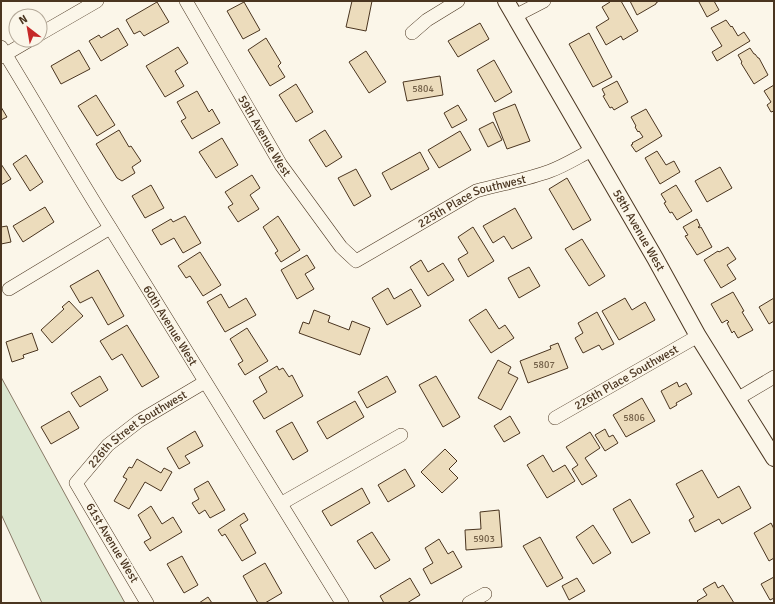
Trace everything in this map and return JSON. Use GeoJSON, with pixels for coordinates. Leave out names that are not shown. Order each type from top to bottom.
{"type":"FeatureCollection","features":[{"type":"Feature","properties":{"kind":"street"},"geometry":{"type":"LineString","coordinates":[[48,29],[97,1]]}},
{"type":"Feature","properties":{"kind":"street","name":"59th Avenue West"},"geometry":{"type":"LineString","coordinates":[[186,1],[281,165],[341,247],[356,261]]}},
{"type":"Feature","properties":{"kind":"street"},"geometry":{"type":"LineString","coordinates":[[412,34],[426,20],[458,1]]}},
{"type":"Feature","properties":{"kind":"street","name":"58th Avenue West"},"geometry":{"type":"LineString","coordinates":[[506,1],[655,258],[698,336],[774,458]]}},
{"type":"Feature","properties":{"kind":"street"},"geometry":{"type":"LineString","coordinates":[[515,16],[544,1]]}},
{"type":"Feature","properties":{"kind":"street"},"geometry":{"type":"LineString","coordinates":[[3,53],[13,48]]}},
{"type":"Feature","properties":{"kind":"street","name":"60th Avenue West"},"geometry":{"type":"LineString","coordinates":[[3,53],[205,382],[282,503],[342,603]]}},
{"type":"Feature","properties":{"kind":"street","name":"225th Place Southwest"},"geometry":{"type":"LineString","coordinates":[[356,261],[476,191],[526,179],[552,170],[592,150]]}},
{"type":"Feature","properties":{"kind":"street"},"geometry":{"type":"LineString","coordinates":[[9,289],[110,228]]}},
{"type":"Feature","properties":{"kind":"street","name":"226th Place Southwest"},"geometry":{"type":"LineString","coordinates":[[555,418],[698,336]]}},
{"type":"Feature","properties":{"kind":"street"},"geometry":{"type":"LineString","coordinates":[[737,399],[774,377]]}},
{"type":"Feature","properties":{"kind":"street","name":"226th Street Southwest"},"geometry":{"type":"LineString","coordinates":[[76,483],[108,445],[139,421],[205,382]]}},
{"type":"Feature","properties":{"kind":"street"},"geometry":{"type":"LineString","coordinates":[[282,503],[402,434]]}},
{"type":"Feature","properties":{"kind":"street","name":"61st Avenue West"},"geometry":{"type":"LineString","coordinates":[[76,483],[147,603]]}},
{"type":"Feature","properties":{"kind":"street"},"geometry":{"type":"LineString","coordinates":[[469,603],[485,594]]}},
{"type":"Feature","properties":{"kind":"green space"},"geometry":{"type":"Polygon","coordinates":[[[1,377],[125,603],[42,603],[1,514],[1,377]]]}},
{"type":"Feature","properties":{"kind":"building"},"geometry":{"type":"Polygon","coordinates":[[[352,1],[372,1],[366,31],[346,27],[352,1]]]}},
{"type":"Feature","properties":{"kind":"building"},"geometry":{"type":"Polygon","coordinates":[[[609,1],[621,1],[638,31],[623,40],[621,36],[606,45],[596,27],[609,19],[602,7],[610,2],[609,1]]]}},
{"type":"Feature","properties":{"kind":"building"},"geometry":{"type":"Polygon","coordinates":[[[630,1],[659,1],[637,15],[630,1]]]}},
{"type":"Feature","properties":{"kind":"building"},"geometry":{"type":"Polygon","coordinates":[[[714,1],[719,10],[707,17],[699,2],[714,1]]]}},
{"type":"Feature","properties":{"kind":"building"},"geometry":{"type":"Polygon","coordinates":[[[157,2],[169,22],[144,36],[140,31],[134,34],[126,20],[157,2]]]}},
{"type":"Feature","properties":{"kind":"building"},"geometry":{"type":"Polygon","coordinates":[[[244,2],[260,30],[243,39],[227,11],[244,2]]]}},
{"type":"Feature","properties":{"kind":"building"},"geometry":{"type":"Polygon","coordinates":[[[726,20],[738,36],[744,32],[750,41],[717,61],[712,52],[722,46],[711,28],[726,20]]]}},
{"type":"Feature","properties":{"kind":"building"},"geometry":{"type":"Polygon","coordinates":[[[480,23],[489,39],[458,57],[448,41],[480,23]]]}},
{"type":"Feature","properties":{"kind":"building"},"geometry":{"type":"Polygon","coordinates":[[[118,28],[128,45],[101,61],[89,41],[99,35],[101,38],[118,28]]]}},
{"type":"Feature","properties":{"kind":"building"},"geometry":{"type":"Polygon","coordinates":[[[589,33],[612,77],[593,87],[569,44],[589,33]]]}},
{"type":"Feature","properties":{"kind":"building"},"geometry":{"type":"Polygon","coordinates":[[[266,38],[281,63],[278,66],[285,77],[270,86],[248,50],[266,38]]]}},
{"type":"Feature","properties":{"kind":"building"},"geometry":{"type":"Polygon","coordinates":[[[178,47],[188,63],[175,71],[184,86],[165,97],[146,66],[178,47]]]}},
{"type":"Feature","properties":{"kind":"building"},"geometry":{"type":"Polygon","coordinates":[[[750,48],[759,58],[768,75],[754,84],[741,63],[742,62],[738,55],[750,48]]]}},
{"type":"Feature","properties":{"kind":"building"},"geometry":{"type":"Polygon","coordinates":[[[79,50],[90,69],[61,84],[51,66],[79,50]]]}},
{"type":"Feature","properties":{"kind":"building"},"geometry":{"type":"Polygon","coordinates":[[[366,51],[386,82],[369,93],[349,62],[366,51]]]}},
{"type":"Feature","properties":{"kind":"building"},"geometry":{"type":"Polygon","coordinates":[[[494,60],[512,92],[495,102],[477,70],[494,60]]]}},
{"type":"Feature","properties":{"kind":"building"},"geometry":{"type":"Polygon","coordinates":[[[440,76],[443,95],[407,101],[403,82],[440,76]]]}},
{"type":"Feature","properties":{"kind":"building"},"geometry":{"type":"Polygon","coordinates":[[[617,81],[628,102],[614,110],[612,107],[610,108],[603,96],[605,95],[602,89],[617,81]]]}},
{"type":"Feature","properties":{"kind":"building"},"geometry":{"type":"Polygon","coordinates":[[[296,84],[313,112],[296,122],[279,95],[296,84]]]}},
{"type":"Feature","properties":{"kind":"building"},"geometry":{"type":"Polygon","coordinates":[[[774,85],[774,111],[771,112],[767,105],[771,102],[764,91],[774,85]]]}},
{"type":"Feature","properties":{"kind":"building"},"geometry":{"type":"Polygon","coordinates":[[[197,91],[209,112],[212,109],[220,123],[192,139],[181,121],[186,118],[177,102],[197,91]]]}},
{"type":"Feature","properties":{"kind":"building"},"geometry":{"type":"Polygon","coordinates":[[[96,95],[115,125],[97,136],[78,106],[96,95]]]}},
{"type":"Feature","properties":{"kind":"building"},"geometry":{"type":"Polygon","coordinates":[[[515,104],[530,141],[507,149],[493,113],[515,104]]]}},
{"type":"Feature","properties":{"kind":"building"},"geometry":{"type":"Polygon","coordinates":[[[458,105],[467,120],[452,128],[444,113],[458,105]]]}},
{"type":"Feature","properties":{"kind":"building"},"geometry":{"type":"Polygon","coordinates":[[[1,107],[7,117],[1,120],[1,107]]]}},
{"type":"Feature","properties":{"kind":"building"},"geometry":{"type":"Polygon","coordinates":[[[646,109],[662,136],[636,152],[631,145],[643,137],[635,127],[636,126],[631,117],[646,109]]]}},
{"type":"Feature","properties":{"kind":"building"},"geometry":{"type":"Polygon","coordinates":[[[493,122],[502,140],[488,147],[479,129],[493,122]]]}},
{"type":"Feature","properties":{"kind":"building"},"geometry":{"type":"Polygon","coordinates":[[[119,130],[129,147],[131,146],[141,161],[132,167],[135,173],[122,181],[117,178],[96,144],[119,130]]]}},
{"type":"Feature","properties":{"kind":"building"},"geometry":{"type":"Polygon","coordinates":[[[325,130],[342,157],[326,167],[309,140],[325,130]]]}},
{"type":"Feature","properties":{"kind":"building"},"geometry":{"type":"Polygon","coordinates":[[[460,131],[471,150],[439,168],[428,150],[460,131]]]}},
{"type":"Feature","properties":{"kind":"building"},"geometry":{"type":"Polygon","coordinates":[[[222,138],[238,165],[216,178],[199,152],[222,138]]]}},
{"type":"Feature","properties":{"kind":"building"},"geometry":{"type":"Polygon","coordinates":[[[657,151],[666,165],[674,161],[680,172],[660,184],[645,158],[657,151]]]}},
{"type":"Feature","properties":{"kind":"building"},"geometry":{"type":"Polygon","coordinates":[[[420,152],[429,169],[391,190],[382,173],[420,152]]]}},
{"type":"Feature","properties":{"kind":"building"},"geometry":{"type":"Polygon","coordinates":[[[26,155],[43,182],[30,191],[13,164],[26,155]]]}},
{"type":"Feature","properties":{"kind":"building"},"geometry":{"type":"Polygon","coordinates":[[[1,164],[11,179],[1,185],[1,164]]]}},
{"type":"Feature","properties":{"kind":"building"},"geometry":{"type":"Polygon","coordinates":[[[720,167],[732,188],[707,202],[695,181],[720,167]]]}},
{"type":"Feature","properties":{"kind":"building"},"geometry":{"type":"Polygon","coordinates":[[[356,169],[371,196],[354,206],[338,178],[356,169]]]}},
{"type":"Feature","properties":{"kind":"building"},"geometry":{"type":"Polygon","coordinates":[[[252,175],[260,188],[250,195],[259,209],[238,222],[228,207],[233,204],[225,192],[252,175]]]}},
{"type":"Feature","properties":{"kind":"building"},"geometry":{"type":"Polygon","coordinates":[[[567,178],[591,220],[573,230],[549,189],[567,178]]]}},
{"type":"Feature","properties":{"kind":"building"},"geometry":{"type":"Polygon","coordinates":[[[151,185],[164,208],[145,218],[132,196],[151,185]]]}},
{"type":"Feature","properties":{"kind":"building"},"geometry":{"type":"Polygon","coordinates":[[[676,185],[692,211],[677,220],[672,212],[670,213],[661,194],[676,185]]]}},
{"type":"Feature","properties":{"kind":"building"},"geometry":{"type":"Polygon","coordinates":[[[45,207],[54,222],[23,242],[13,226],[45,207]]]}},
{"type":"Feature","properties":{"kind":"building"},"geometry":{"type":"Polygon","coordinates":[[[515,208],[532,238],[512,249],[504,236],[493,243],[483,226],[515,208]]]}},
{"type":"Feature","properties":{"kind":"building"},"geometry":{"type":"Polygon","coordinates":[[[185,216],[201,243],[183,253],[174,238],[161,245],[152,230],[171,219],[173,222],[185,216]]]}},
{"type":"Feature","properties":{"kind":"building"},"geometry":{"type":"Polygon","coordinates":[[[278,216],[300,250],[281,262],[275,253],[278,251],[263,227],[278,216]]]}},
{"type":"Feature","properties":{"kind":"building"},"geometry":{"type":"Polygon","coordinates":[[[697,219],[700,226],[698,227],[701,227],[712,247],[697,255],[685,236],[688,235],[683,227],[697,219]]]}},
{"type":"Feature","properties":{"kind":"building"},"geometry":{"type":"Polygon","coordinates":[[[7,226],[11,242],[1,244],[1,227],[7,226]]]}},
{"type":"Feature","properties":{"kind":"building"},"geometry":{"type":"Polygon","coordinates":[[[473,227],[494,261],[468,277],[458,259],[468,253],[458,237],[473,227]]]}},
{"type":"Feature","properties":{"kind":"building"},"geometry":{"type":"Polygon","coordinates":[[[582,239],[605,276],[589,286],[565,249],[582,239]]]}},
{"type":"Feature","properties":{"kind":"building"},"geometry":{"type":"Polygon","coordinates":[[[728,247],[736,259],[727,265],[736,279],[721,288],[704,260],[718,251],[719,252],[728,247]]]}},
{"type":"Feature","properties":{"kind":"building"},"geometry":{"type":"Polygon","coordinates":[[[200,252],[221,285],[203,296],[190,276],[186,278],[178,266],[200,252]]]}},
{"type":"Feature","properties":{"kind":"building"},"geometry":{"type":"Polygon","coordinates":[[[307,255],[315,268],[305,274],[314,289],[297,299],[281,270],[307,255]]]}},
{"type":"Feature","properties":{"kind":"building"},"geometry":{"type":"Polygon","coordinates":[[[421,260],[428,272],[443,263],[454,280],[428,296],[410,267],[421,260]]]}},
{"type":"Feature","properties":{"kind":"building"},"geometry":{"type":"Polygon","coordinates":[[[529,267],[540,286],[519,298],[508,278],[529,267]]]}},
{"type":"Feature","properties":{"kind":"building"},"geometry":{"type":"Polygon","coordinates":[[[98,270],[124,316],[108,325],[92,297],[80,303],[70,286],[98,270]]]}},
{"type":"Feature","properties":{"kind":"building"},"geometry":{"type":"Polygon","coordinates":[[[388,288],[394,299],[411,289],[421,306],[387,325],[372,298],[388,288]]]}},
{"type":"Feature","properties":{"kind":"building"},"geometry":{"type":"Polygon","coordinates":[[[733,292],[744,311],[742,312],[753,330],[738,338],[734,331],[732,333],[727,320],[722,323],[711,304],[733,292]]]}},
{"type":"Feature","properties":{"kind":"building"},"geometry":{"type":"Polygon","coordinates":[[[221,294],[229,308],[246,298],[256,315],[225,332],[207,302],[221,294]]]}},
{"type":"Feature","properties":{"kind":"building"},"geometry":{"type":"Polygon","coordinates":[[[625,298],[632,310],[645,302],[655,320],[619,340],[602,311],[625,298]]]}},
{"type":"Feature","properties":{"kind":"building"},"geometry":{"type":"Polygon","coordinates":[[[774,298],[774,321],[769,324],[759,307],[774,298]]]}},
{"type":"Feature","properties":{"kind":"building"},"geometry":{"type":"Polygon","coordinates":[[[69,301],[83,316],[52,343],[41,330],[64,309],[62,307],[69,301]]]}},
{"type":"Feature","properties":{"kind":"building"},"geometry":{"type":"Polygon","coordinates":[[[486,309],[499,329],[505,325],[514,338],[491,353],[469,320],[486,309]]]}},
{"type":"Feature","properties":{"kind":"building"},"geometry":{"type":"Polygon","coordinates":[[[314,310],[330,316],[328,322],[349,330],[352,321],[370,328],[360,355],[299,333],[303,322],[309,324],[314,310]]]}},
{"type":"Feature","properties":{"kind":"building"},"geometry":{"type":"Polygon","coordinates":[[[597,312],[614,344],[602,350],[599,345],[583,353],[575,338],[583,333],[578,323],[597,312]]]}},
{"type":"Feature","properties":{"kind":"building"},"geometry":{"type":"Polygon","coordinates":[[[127,325],[159,377],[142,387],[122,354],[112,360],[100,341],[127,325]]]}},
{"type":"Feature","properties":{"kind":"building"},"geometry":{"type":"Polygon","coordinates":[[[247,328],[268,361],[245,375],[238,364],[243,361],[230,339],[247,328]]]}},
{"type":"Feature","properties":{"kind":"building"},"geometry":{"type":"Polygon","coordinates":[[[32,333],[38,350],[23,355],[24,358],[12,362],[6,342],[32,333]]]}},
{"type":"Feature","properties":{"kind":"building"},"geometry":{"type":"Polygon","coordinates":[[[558,343],[568,368],[528,383],[520,361],[551,349],[550,346],[558,343]]]}},
{"type":"Feature","properties":{"kind":"building"},"geometry":{"type":"Polygon","coordinates":[[[498,360],[511,367],[508,373],[518,378],[501,410],[478,398],[498,360]]]}},
{"type":"Feature","properties":{"kind":"building"},"geometry":{"type":"Polygon","coordinates":[[[277,366],[279,370],[283,368],[289,377],[292,375],[303,396],[264,419],[253,401],[267,392],[259,377],[277,366]]]}},
{"type":"Feature","properties":{"kind":"building"},"geometry":{"type":"Polygon","coordinates":[[[100,376],[108,390],[80,407],[71,393],[100,376]]]}},
{"type":"Feature","properties":{"kind":"building"},"geometry":{"type":"Polygon","coordinates":[[[387,376],[396,392],[367,408],[358,392],[387,376]]]}},
{"type":"Feature","properties":{"kind":"building"},"geometry":{"type":"Polygon","coordinates":[[[436,376],[460,417],[443,427],[419,385],[436,376]]]}},
{"type":"Feature","properties":{"kind":"building"},"geometry":{"type":"Polygon","coordinates":[[[677,382],[679,387],[686,383],[692,394],[676,403],[677,405],[670,409],[661,391],[677,382]]]}},
{"type":"Feature","properties":{"kind":"building"},"geometry":{"type":"Polygon","coordinates":[[[642,398],[655,421],[626,437],[613,415],[642,398]]]}},
{"type":"Feature","properties":{"kind":"building"},"geometry":{"type":"Polygon","coordinates":[[[355,401],[364,417],[327,439],[317,422],[355,401]]]}},
{"type":"Feature","properties":{"kind":"building"},"geometry":{"type":"Polygon","coordinates":[[[69,411],[79,428],[51,444],[41,427],[69,411]]]}},
{"type":"Feature","properties":{"kind":"building"},"geometry":{"type":"Polygon","coordinates":[[[510,416],[520,433],[504,442],[494,426],[510,416]]]}},
{"type":"Feature","properties":{"kind":"building"},"geometry":{"type":"Polygon","coordinates":[[[292,422],[308,451],[293,460],[276,431],[292,422]]]}},
{"type":"Feature","properties":{"kind":"building"},"geometry":{"type":"Polygon","coordinates":[[[605,429],[609,437],[613,435],[618,443],[605,451],[595,435],[605,429]]]}},
{"type":"Feature","properties":{"kind":"building"},"geometry":{"type":"Polygon","coordinates":[[[195,431],[203,446],[185,456],[190,463],[179,469],[167,448],[195,431]]]}},
{"type":"Feature","properties":{"kind":"building"},"geometry":{"type":"Polygon","coordinates":[[[590,432],[600,448],[585,458],[597,476],[582,485],[572,469],[578,465],[566,447],[590,432]]]}},
{"type":"Feature","properties":{"kind":"building"},"geometry":{"type":"Polygon","coordinates":[[[445,449],[457,461],[449,469],[458,478],[442,493],[421,472],[445,449]]]}},
{"type":"Feature","properties":{"kind":"building"},"geometry":{"type":"Polygon","coordinates":[[[543,455],[553,472],[565,465],[575,481],[547,498],[527,465],[543,455]]]}},
{"type":"Feature","properties":{"kind":"building"},"geometry":{"type":"Polygon","coordinates":[[[137,459],[161,473],[164,468],[172,472],[161,491],[145,482],[129,509],[114,501],[127,479],[123,477],[129,467],[132,468],[137,459]]]}},
{"type":"Feature","properties":{"kind":"building"},"geometry":{"type":"Polygon","coordinates":[[[405,469],[415,486],[388,502],[378,485],[405,469]]]}},
{"type":"Feature","properties":{"kind":"building"},"geometry":{"type":"Polygon","coordinates":[[[702,470],[718,498],[739,486],[751,508],[722,524],[719,519],[695,532],[689,520],[694,517],[676,484],[702,470]]]}},
{"type":"Feature","properties":{"kind":"building"},"geometry":{"type":"Polygon","coordinates":[[[208,481],[225,510],[210,518],[205,510],[199,514],[192,503],[199,499],[194,489],[208,481]]]}},
{"type":"Feature","properties":{"kind":"building"},"geometry":{"type":"Polygon","coordinates":[[[362,488],[370,503],[331,526],[322,511],[362,488]]]}},
{"type":"Feature","properties":{"kind":"building"},"geometry":{"type":"Polygon","coordinates":[[[630,499],[650,533],[632,543],[613,509],[630,499]]]}},
{"type":"Feature","properties":{"kind":"building"},"geometry":{"type":"Polygon","coordinates":[[[151,506],[162,524],[173,517],[182,532],[150,551],[144,542],[151,538],[138,515],[151,506]]]}},
{"type":"Feature","properties":{"kind":"building"},"geometry":{"type":"Polygon","coordinates":[[[499,510],[502,547],[466,550],[465,530],[481,529],[480,512],[499,510]]]}},
{"type":"Feature","properties":{"kind":"building"},"geometry":{"type":"Polygon","coordinates":[[[244,513],[248,520],[240,525],[256,553],[242,561],[225,534],[222,536],[218,530],[244,513]]]}},
{"type":"Feature","properties":{"kind":"building"},"geometry":{"type":"Polygon","coordinates":[[[771,523],[774,529],[774,558],[769,561],[754,533],[771,523]]]}},
{"type":"Feature","properties":{"kind":"building"},"geometry":{"type":"Polygon","coordinates":[[[593,525],[611,553],[593,564],[576,537],[593,525]]]}},
{"type":"Feature","properties":{"kind":"building"},"geometry":{"type":"Polygon","coordinates":[[[372,532],[390,560],[375,569],[357,541],[372,532]]]}},
{"type":"Feature","properties":{"kind":"building"},"geometry":{"type":"Polygon","coordinates":[[[540,537],[563,578],[547,587],[523,546],[540,537]]]}},
{"type":"Feature","properties":{"kind":"building"},"geometry":{"type":"Polygon","coordinates":[[[439,539],[448,554],[453,551],[462,567],[431,584],[423,569],[433,563],[425,548],[439,539]]]}},
{"type":"Feature","properties":{"kind":"building"},"geometry":{"type":"Polygon","coordinates":[[[182,556],[198,585],[184,593],[167,564],[182,556]]]}},
{"type":"Feature","properties":{"kind":"building"},"geometry":{"type":"Polygon","coordinates":[[[265,563],[282,593],[265,603],[258,603],[243,576],[265,563]]]}},
{"type":"Feature","properties":{"kind":"building"},"geometry":{"type":"Polygon","coordinates":[[[774,577],[774,598],[770,600],[761,584],[774,577]]]}},
{"type":"Feature","properties":{"kind":"building"},"geometry":{"type":"Polygon","coordinates":[[[410,578],[420,595],[407,603],[384,603],[380,596],[410,578]]]}},
{"type":"Feature","properties":{"kind":"building"},"geometry":{"type":"Polygon","coordinates":[[[577,578],[585,591],[569,600],[562,586],[577,578]]]}},
{"type":"Feature","properties":{"kind":"building"},"geometry":{"type":"Polygon","coordinates":[[[715,582],[718,588],[723,585],[734,603],[699,603],[697,601],[707,595],[703,589],[715,582]]]}},
{"type":"Feature","properties":{"kind":"building"},"geometry":{"type":"Polygon","coordinates":[[[208,597],[212,603],[199,603],[208,597]]]}}]}
